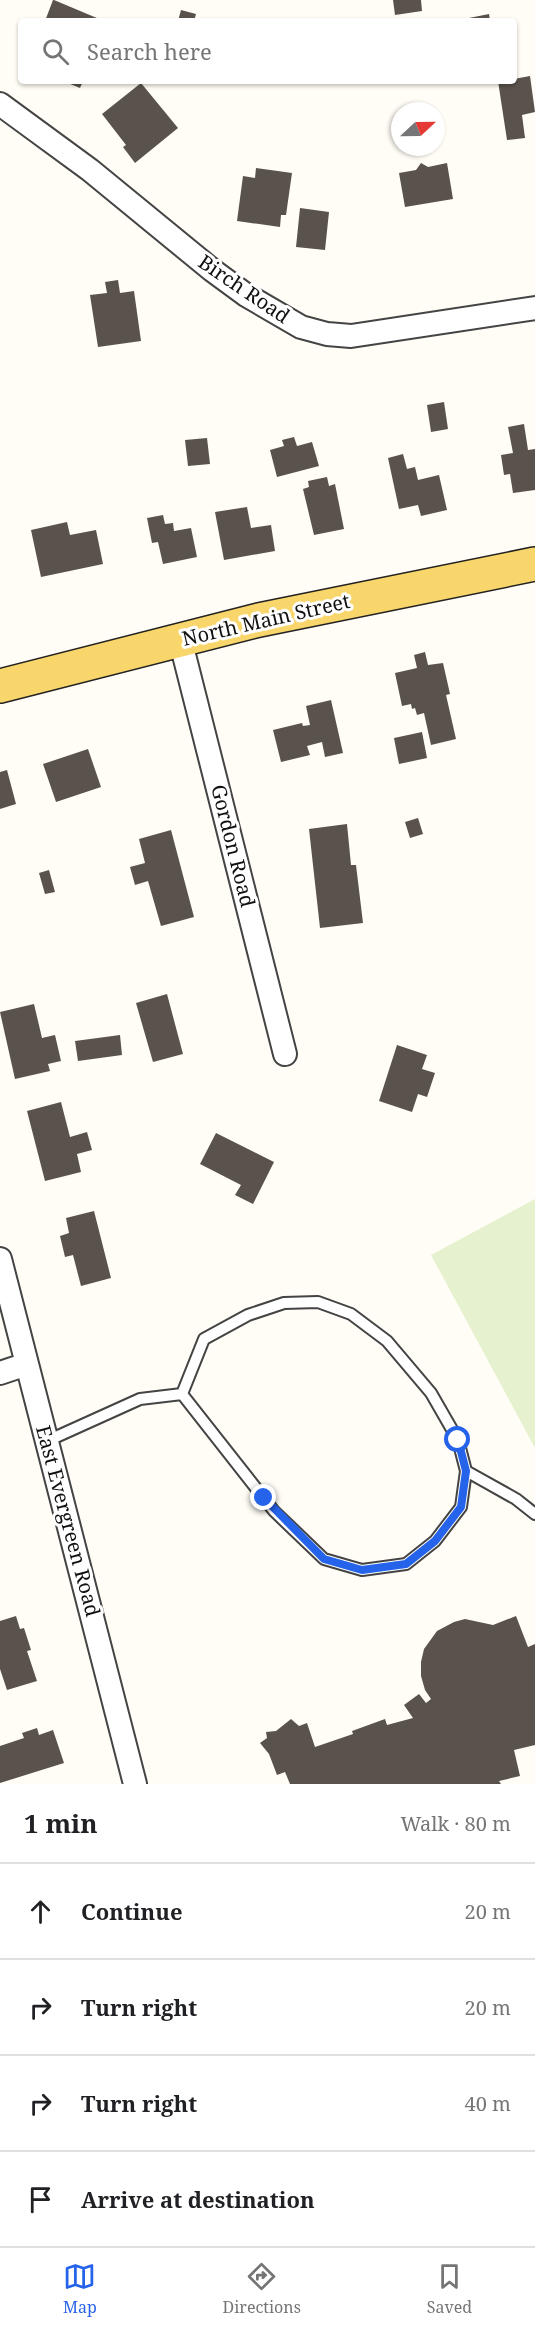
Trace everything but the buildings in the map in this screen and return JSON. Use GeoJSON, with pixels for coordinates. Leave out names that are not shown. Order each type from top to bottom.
{"type":"FeatureCollection","features":[{"type":"Feature","properties":{"kind":"main road","name":"North Main Street"},"geometry":{"type":"LineString","coordinates":[[0,686],[180,639],[334,604],[535,564]]}},
{"type":"Feature","properties":{"kind":"street","name":"Birch Road"},"geometry":{"type":"LineString","coordinates":[[0,104],[90,170],[212,270],[275,313],[301,327],[327,334],[351,336],[535,308]]}},
{"type":"Feature","properties":{"kind":"street","name":"Gordon Road"},"geometry":{"type":"LineString","coordinates":[[180,639],[285,1053]]}},
{"type":"Feature","properties":{"kind":"street","name":"East Evergreen Road"},"geometry":{"type":"LineString","coordinates":[[0,1259],[135,1784]]}},
{"type":"Feature","properties":{"kind":"street"},"geometry":{"type":"LineString","coordinates":[[0,1373],[27,1364]]}},
{"type":"Feature","properties":{"kind":"lane"},"geometry":{"type":"LineString","coordinates":[[318,1302],[351,1314],[387,1341],[431,1393],[458,1440],[466,1471],[461,1507],[435,1541],[406,1564],[362,1570],[324,1559],[274,1510],[182,1394],[204,1339],[248,1315],[284,1303],[318,1302]]}},
{"type":"Feature","properties":{"kind":"lane"},"geometry":{"type":"LineString","coordinates":[[47,1441],[140,1399],[182,1394]]}},
{"type":"Feature","properties":{"kind":"lane"},"geometry":{"type":"LineString","coordinates":[[466,1471],[516,1499],[535,1514]]}},
{"type":"Feature","properties":{"kind":"green space"},"geometry":{"type":"Polygon","coordinates":[[[535,1199],[535,1448],[431,1255],[535,1199]]]}},
{"type":"Feature","properties":{"kind":"route"},"geometry":{"type":"LineString","coordinates":[[264,1498],[324,1559],[362,1570],[406,1564],[435,1541],[461,1507],[466,1471],[458,1440]]}}]}
